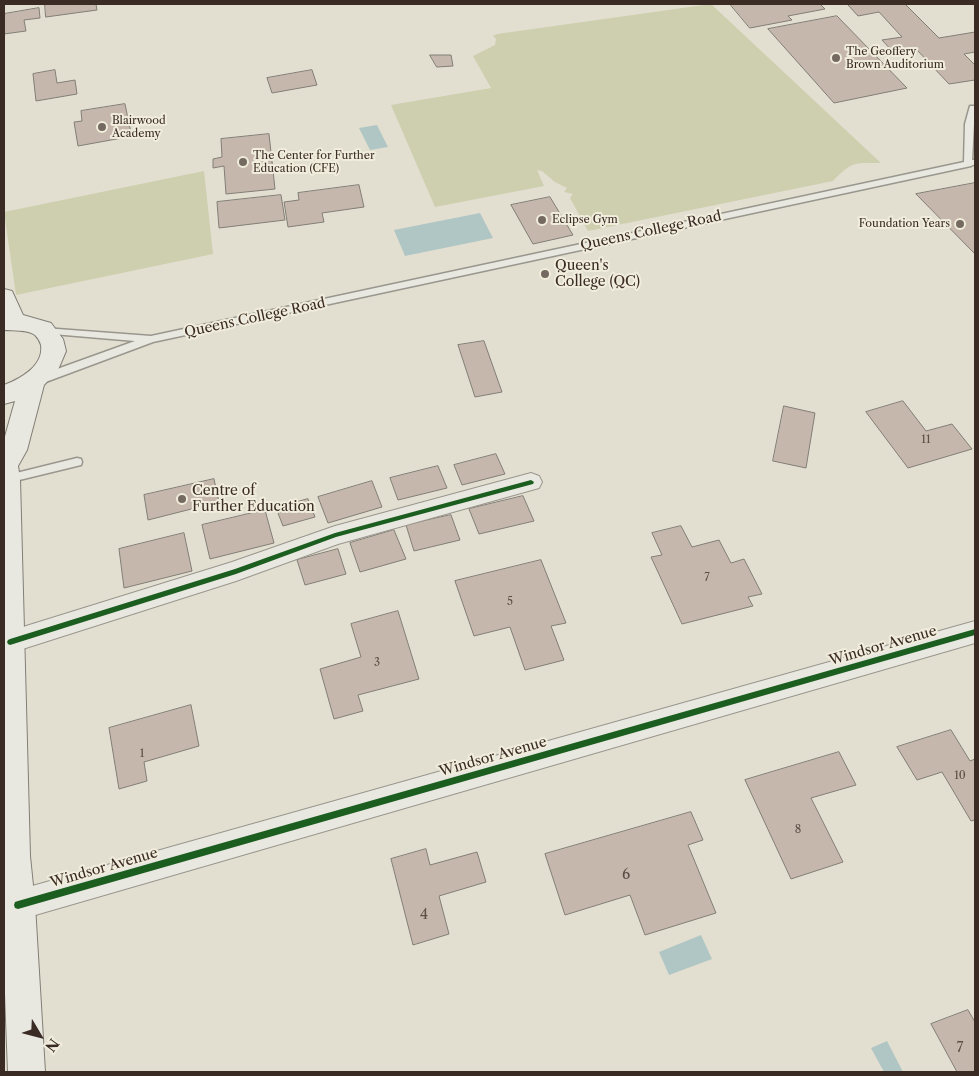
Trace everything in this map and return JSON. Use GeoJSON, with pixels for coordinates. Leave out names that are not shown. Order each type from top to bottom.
{"type":"FeatureCollection","features":[{"type":"Feature","properties":{"kind":"main road"},"geometry":{"type":"LineString","coordinates":[[4,297],[9,322],[32,324],[44,331],[54,344],[54,353],[47,368],[33,382],[4,395]]}},
{"type":"Feature","properties":{"kind":"main road"},"geometry":{"type":"LineString","coordinates":[[27,1072],[18,906],[9,857],[10,642],[5,469],[14,450],[33,382]]}},
{"type":"Feature","properties":{"kind":"street"},"geometry":{"type":"LineString","coordinates":[[10,642],[236,571],[335,535],[531,482]]}},
{"type":"Feature","properties":{"kind":"street","name":"Windsor Avenue"},"geometry":{"type":"LineString","coordinates":[[18,906],[975,632]]}},
{"type":"Feature","properties":{"kind":"lane"},"geometry":{"type":"LineString","coordinates":[[972,163],[969,124],[975,108]]}},
{"type":"Feature","properties":{"kind":"lane","name":"Queens College Road"},"geometry":{"type":"LineString","coordinates":[[33,382],[151,339],[972,163]]}},
{"type":"Feature","properties":{"kind":"lane","name":"Queens College Road"},"geometry":{"type":"LineString","coordinates":[[44,331],[151,339]]}},
{"type":"Feature","properties":{"kind":"lane"},"geometry":{"type":"LineString","coordinates":[[5,469],[77,462]]}},
{"type":"Feature","properties":{"kind":"green space"},"geometry":{"type":"Polygon","coordinates":[[[711,4],[881,163],[854,164],[833,181],[588,231],[570,198],[573,194],[564,192],[567,188],[555,182],[542,171],[537,170],[544,186],[435,207],[391,105],[491,88],[473,56],[495,45],[496,39],[493,36],[497,34],[711,4]]]}},
{"type":"Feature","properties":{"kind":"green space"},"geometry":{"type":"Polygon","coordinates":[[[204,171],[213,254],[16,295],[4,212],[204,171]]]}},
{"type":"Feature","properties":{"kind":"shaded area"},"geometry":{"type":"Polygon","coordinates":[[[377,125],[388,147],[370,150],[359,128],[377,125]]]}},
{"type":"Feature","properties":{"kind":"shaded area"},"geometry":{"type":"Polygon","coordinates":[[[480,213],[493,238],[405,256],[394,230],[480,213]]]}},
{"type":"Feature","properties":{"kind":"shaded area"},"geometry":{"type":"Polygon","coordinates":[[[701,935],[712,959],[669,975],[659,952],[701,935]]]}},
{"type":"Feature","properties":{"kind":"shaded area"},"geometry":{"type":"Polygon","coordinates":[[[887,1041],[903,1072],[884,1072],[871,1048],[887,1041]]]}},
{"type":"Feature","properties":{"kind":"building"},"geometry":{"type":"Polygon","coordinates":[[[45,4],[96,4],[97,10],[46,17],[45,4]]]}},
{"type":"Feature","properties":{"kind":"building"},"geometry":{"type":"Polygon","coordinates":[[[730,4],[820,4],[825,9],[788,16],[792,20],[750,28],[730,4]]]}},
{"type":"Feature","properties":{"kind":"building"},"geometry":{"type":"Polygon","coordinates":[[[905,4],[939,38],[975,32],[975,52],[964,54],[975,65],[975,80],[949,84],[917,50],[895,54],[882,40],[902,37],[879,12],[858,16],[848,5],[905,4]]]}},
{"type":"Feature","properties":{"kind":"building"},"geometry":{"type":"Polygon","coordinates":[[[39,8],[40,18],[24,20],[26,31],[4,34],[4,14],[39,8]]]}},
{"type":"Feature","properties":{"kind":"building","name":"The Geoffery Brown Auditorium"},"geometry":{"type":"Polygon","coordinates":[[[837,16],[907,88],[834,103],[768,29],[837,16]]]}},
{"type":"Feature","properties":{"kind":"building"},"geometry":{"type":"Polygon","coordinates":[[[430,55],[451,55],[453,66],[437,67],[430,55]]]}},
{"type":"Feature","properties":{"kind":"building"},"geometry":{"type":"Polygon","coordinates":[[[55,70],[57,83],[75,80],[77,94],[36,101],[33,74],[55,70]]]}},
{"type":"Feature","properties":{"kind":"building"},"geometry":{"type":"Polygon","coordinates":[[[312,70],[317,85],[272,93],[267,78],[312,70]]]}},
{"type":"Feature","properties":{"kind":"building","name":"Blairwood Academy"},"geometry":{"type":"Polygon","coordinates":[[[125,104],[131,133],[122,134],[122,138],[78,146],[74,122],[82,121],[81,111],[125,104]]]}},
{"type":"Feature","properties":{"kind":"building","name":"The Center for Further Education (CFE)"},"geometry":{"type":"Polygon","coordinates":[[[269,134],[275,189],[226,194],[224,166],[213,168],[213,159],[222,157],[221,139],[269,134]]]}},
{"type":"Feature","properties":{"kind":"building","name":"Foundation Years"},"geometry":{"type":"Polygon","coordinates":[[[975,183],[975,254],[916,194],[975,183]]]}},
{"type":"Feature","properties":{"kind":"building"},"geometry":{"type":"Polygon","coordinates":[[[359,185],[364,207],[322,213],[324,222],[288,227],[284,202],[299,200],[298,193],[359,185]]]}},
{"type":"Feature","properties":{"kind":"building"},"geometry":{"type":"Polygon","coordinates":[[[281,195],[285,220],[219,228],[217,202],[281,195]]]}},
{"type":"Feature","properties":{"kind":"building","name":"Eclipse Gym"},"geometry":{"type":"Polygon","coordinates":[[[550,197],[573,235],[533,244],[511,205],[550,197]]]}},
{"type":"Feature","properties":{"kind":"building"},"geometry":{"type":"Polygon","coordinates":[[[484,341],[502,392],[475,397],[458,345],[484,341]]]}},
{"type":"Feature","properties":{"kind":"building"},"geometry":{"type":"Polygon","coordinates":[[[903,401],[926,431],[952,424],[972,449],[908,468],[866,412],[903,401]]]}},
{"type":"Feature","properties":{"kind":"building"},"geometry":{"type":"Polygon","coordinates":[[[784,406],[815,413],[806,468],[773,461],[784,406]]]}},
{"type":"Feature","properties":{"kind":"building"},"geometry":{"type":"Polygon","coordinates":[[[496,454],[505,474],[462,485],[454,465],[496,454]]]}},
{"type":"Feature","properties":{"kind":"building"},"geometry":{"type":"Polygon","coordinates":[[[438,466],[447,488],[398,500],[390,478],[438,466]]]}},
{"type":"Feature","properties":{"kind":"building","name":"Centre of Further Education"},"geometry":{"type":"Polygon","coordinates":[[[214,479],[219,502],[148,520],[144,495],[214,479]]]}},
{"type":"Feature","properties":{"kind":"building"},"geometry":{"type":"Polygon","coordinates":[[[372,481],[382,507],[328,523],[318,497],[372,481]]]}},
{"type":"Feature","properties":{"kind":"building"},"geometry":{"type":"Polygon","coordinates":[[[523,496],[534,521],[479,534],[469,509],[523,496]]]}},
{"type":"Feature","properties":{"kind":"building"},"geometry":{"type":"Polygon","coordinates":[[[308,499],[315,517],[283,526],[276,508],[308,499]]]}},
{"type":"Feature","properties":{"kind":"building"},"geometry":{"type":"Polygon","coordinates":[[[265,510],[274,543],[210,559],[202,525],[265,510]]]}},
{"type":"Feature","properties":{"kind":"building"},"geometry":{"type":"Polygon","coordinates":[[[451,515],[460,540],[414,551],[406,525],[451,515]]]}},
{"type":"Feature","properties":{"kind":"building"},"geometry":{"type":"Polygon","coordinates":[[[681,526],[692,547],[719,540],[731,563],[744,559],[762,594],[748,597],[753,606],[682,624],[651,557],[662,555],[652,533],[681,526]]]}},
{"type":"Feature","properties":{"kind":"building"},"geometry":{"type":"Polygon","coordinates":[[[394,530],[406,559],[360,572],[350,543],[394,530]]]}},
{"type":"Feature","properties":{"kind":"building"},"geometry":{"type":"Polygon","coordinates":[[[184,533],[192,571],[124,588],[119,549],[184,533]]]}},
{"type":"Feature","properties":{"kind":"building"},"geometry":{"type":"Polygon","coordinates":[[[338,549],[346,574],[305,585],[297,560],[338,549]]]}},
{"type":"Feature","properties":{"kind":"building"},"geometry":{"type":"Polygon","coordinates":[[[541,560],[566,623],[551,626],[564,660],[525,670],[510,627],[474,636],[455,581],[541,560]]]}},
{"type":"Feature","properties":{"kind":"building"},"geometry":{"type":"Polygon","coordinates":[[[398,611],[419,679],[358,695],[363,711],[334,719],[320,669],[361,657],[351,624],[398,611]]]}},
{"type":"Feature","properties":{"kind":"building"},"geometry":{"type":"Polygon","coordinates":[[[191,705],[199,746],[144,762],[147,781],[119,789],[109,728],[191,705]]]}},
{"type":"Feature","properties":{"kind":"building"},"geometry":{"type":"Polygon","coordinates":[[[951,730],[970,761],[975,759],[975,820],[971,821],[942,772],[917,780],[897,747],[951,730]]]}},
{"type":"Feature","properties":{"kind":"building"},"geometry":{"type":"Polygon","coordinates":[[[839,752],[856,785],[811,798],[843,862],[791,879],[745,780],[839,752]]]}},
{"type":"Feature","properties":{"kind":"building"},"geometry":{"type":"Polygon","coordinates":[[[691,812],[703,840],[688,845],[716,913],[645,935],[630,895],[565,915],[545,854],[691,812]]]}},
{"type":"Feature","properties":{"kind":"building"},"geometry":{"type":"Polygon","coordinates":[[[426,849],[430,865],[477,852],[486,882],[439,896],[449,934],[413,945],[391,859],[426,849]]]}},
{"type":"Feature","properties":{"kind":"building"},"geometry":{"type":"Polygon","coordinates":[[[968,1010],[975,1022],[975,1072],[957,1072],[931,1024],[968,1010]]]}},
{"type":"Feature","properties":{"kind":"cycle path"},"geometry":{"type":"LineString","coordinates":[[10,642],[236,571],[335,535],[531,482]]}},
{"type":"Feature","properties":{"kind":"cycle path"},"geometry":{"type":"LineString","coordinates":[[18,905],[975,632]]}},
{"type":"Feature","properties":{"kind":"place","name":"The Geoffery Brown Auditorium"},"geometry":{"type":"Point","coordinates":[836,58]}},
{"type":"Feature","properties":{"kind":"place","name":"Blairwood Academy"},"geometry":{"type":"Point","coordinates":[102,127]}},
{"type":"Feature","properties":{"kind":"place","name":"The Center for Further Education (CFE)"},"geometry":{"type":"Point","coordinates":[243,162]}},
{"type":"Feature","properties":{"kind":"place","name":"Eclipse Gym"},"geometry":{"type":"Point","coordinates":[542,220]}},
{"type":"Feature","properties":{"kind":"place","name":"Foundation Years"},"geometry":{"type":"Point","coordinates":[960,224]}},
{"type":"Feature","properties":{"kind":"place","name":"Queen's College (QC)"},"geometry":{"type":"Point","coordinates":[545,274]}},
{"type":"Feature","properties":{"kind":"place","name":"Centre of Further Education"},"geometry":{"type":"Point","coordinates":[182,499]}}]}
